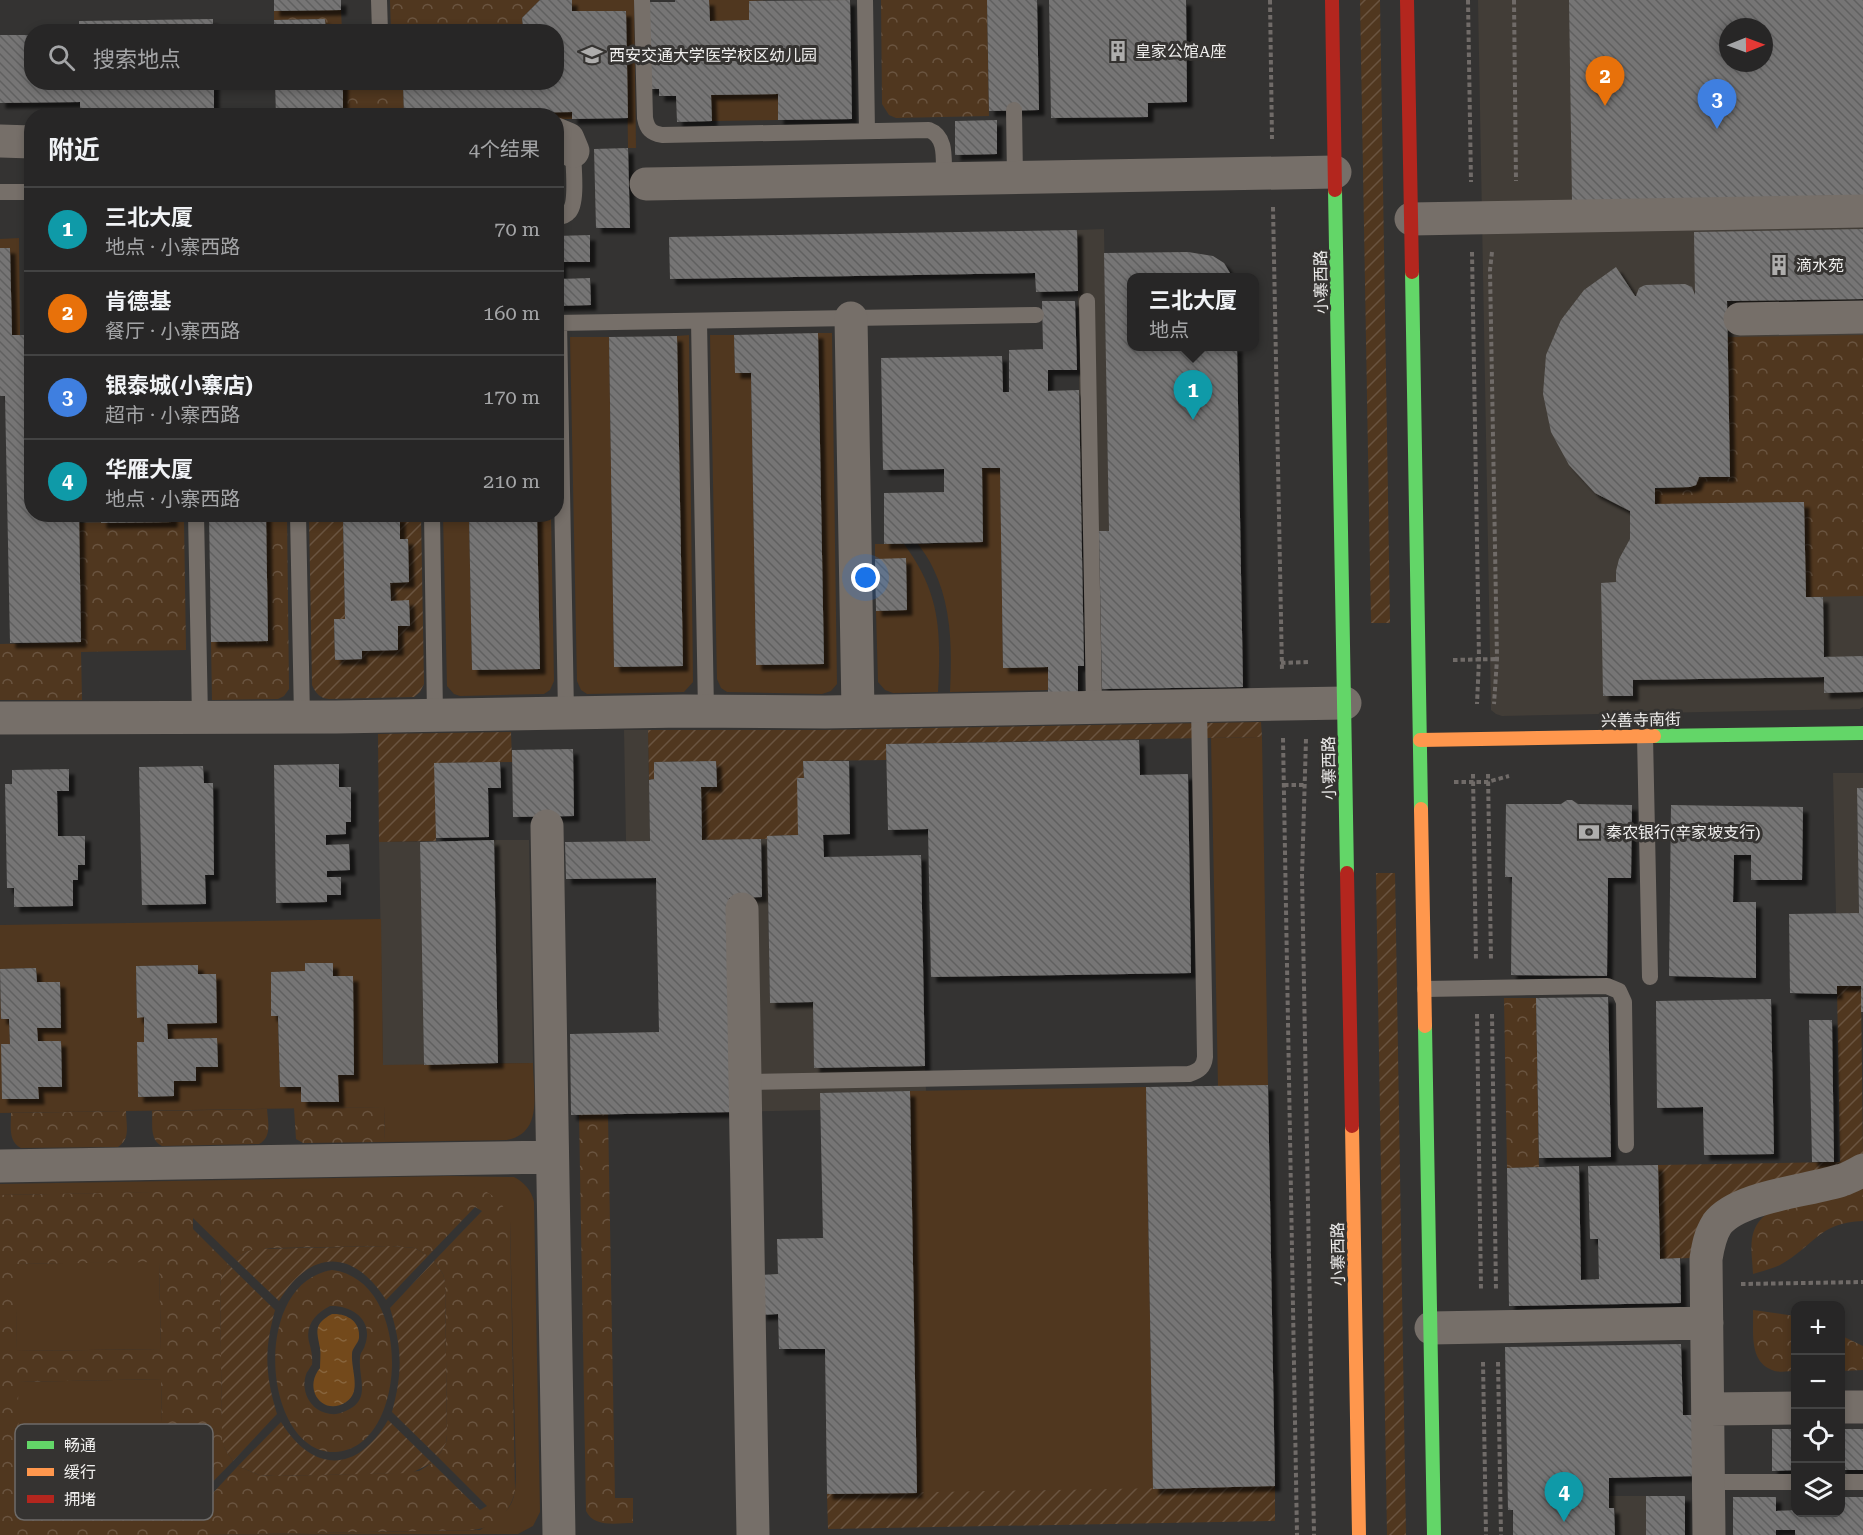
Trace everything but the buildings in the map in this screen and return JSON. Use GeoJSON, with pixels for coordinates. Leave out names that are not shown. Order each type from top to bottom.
{"type":"FeatureCollection","features":[{"type":"Feature","properties":{"kind":"main road","name":"小寨西路"},"geometry":{"type":"LineString","coordinates":[[1332,0],[1359,1535]]}},
{"type":"Feature","properties":{"kind":"main road"},"geometry":{"type":"LineString","coordinates":[[1407,0],[1434,1535]]}},
{"type":"Feature","properties":{"kind":"main road","name":"兴善寺南街"},"geometry":{"type":"LineString","coordinates":[[1420,740],[1863,733]]}},
{"type":"Feature","properties":{"kind":"street"},"geometry":{"type":"LineString","coordinates":[[0,141],[24,142]]}},
{"type":"Feature","properties":{"kind":"street"},"geometry":{"type":"LineString","coordinates":[[646,184],[1335,172]]}},
{"type":"Feature","properties":{"kind":"street"},"geometry":{"type":"LineString","coordinates":[[1411,219],[1863,211]]}},
{"type":"Feature","properties":{"kind":"street"},"geometry":{"type":"LineString","coordinates":[[1740,319],[1863,317]]}},
{"type":"Feature","properties":{"kind":"street"},"geometry":{"type":"LineString","coordinates":[[851,318],[858,711]]}},
{"type":"Feature","properties":{"kind":"street"},"geometry":{"type":"LineString","coordinates":[[0,718],[858,711],[1345,703]]}},
{"type":"Feature","properties":{"kind":"street"},"geometry":{"type":"LineString","coordinates":[[546,826],[559,1535]]}},
{"type":"Feature","properties":{"kind":"street"},"geometry":{"type":"LineString","coordinates":[[742,909],[753,1535]]}},
{"type":"Feature","properties":{"kind":"street"},"geometry":{"type":"LineString","coordinates":[[0,1166],[552,1157]]}},
{"type":"Feature","properties":{"kind":"street"},"geometry":{"type":"LineString","coordinates":[[1709,1535],[1706,1259],[1709,1240],[1718,1224],[1731,1211],[1748,1204],[1844,1180],[1863,1170]]}},
{"type":"Feature","properties":{"kind":"street"},"geometry":{"type":"LineString","coordinates":[[1431,1328],[1707,1323]]}},
{"type":"Feature","properties":{"kind":"street"},"geometry":{"type":"LineString","coordinates":[[1845,1407],[1863,1407]]}},
{"type":"Feature","properties":{"kind":"street"},"geometry":{"type":"LineString","coordinates":[[1709,1409],[1791,1408]]}},
{"type":"Feature","properties":{"kind":"lane"},"geometry":{"type":"LineString","coordinates":[[379,0],[380,24]]}},
{"type":"Feature","properties":{"kind":"lane"},"geometry":{"type":"LineString","coordinates":[[642,0],[645,118],[646,125],[655,134],[929,130],[936,133],[942,142],[944,179]]}},
{"type":"Feature","properties":{"kind":"lane"},"geometry":{"type":"LineString","coordinates":[[865,0],[867,131]]}},
{"type":"Feature","properties":{"kind":"lane"},"geometry":{"type":"LineString","coordinates":[[1014,110],[1015,178]]}},
{"type":"Feature","properties":{"kind":"lane"},"geometry":{"type":"LineString","coordinates":[[564,215],[569,212],[573,204],[565,142]]}},
{"type":"Feature","properties":{"kind":"lane"},"geometry":{"type":"LineString","coordinates":[[0,192],[24,192]]}},
{"type":"Feature","properties":{"kind":"lane"},"geometry":{"type":"LineString","coordinates":[[1087,301],[1094,707]]}},
{"type":"Feature","properties":{"kind":"lane"},"geometry":{"type":"LineString","coordinates":[[564,323],[1036,315]]}},
{"type":"Feature","properties":{"kind":"lane"},"geometry":{"type":"LineString","coordinates":[[699,321],[706,711]]}},
{"type":"Feature","properties":{"kind":"lane"},"geometry":{"type":"LineString","coordinates":[[196,522],[200,718]]}},
{"type":"Feature","properties":{"kind":"lane"},"geometry":{"type":"LineString","coordinates":[[298,522],[302,717]]}},
{"type":"Feature","properties":{"kind":"lane"},"geometry":{"type":"LineString","coordinates":[[432,522],[435,715]]}},
{"type":"Feature","properties":{"kind":"lane"},"geometry":{"type":"LineString","coordinates":[[562,522],[566,713]]}},
{"type":"Feature","properties":{"kind":"lane"},"geometry":{"type":"LineString","coordinates":[[745,1082],[1189,1074],[1200,1069],[1205,1057],[1199,706]]}},
{"type":"Feature","properties":{"kind":"lane"},"geometry":{"type":"LineString","coordinates":[[1645,736],[1650,977]]}},
{"type":"Feature","properties":{"kind":"lane"},"geometry":{"type":"LineString","coordinates":[[1425,989],[1607,986],[1619,991],[1624,1002],[1626,1145]]}},
{"type":"Feature","properties":{"kind":"lane"},"geometry":{"type":"LineString","coordinates":[[1709,1482],[1791,1482]]}},
{"type":"Feature","properties":{"kind":"lane"},"geometry":{"type":"LineString","coordinates":[[1845,1482],[1863,1482]]}},
{"type":"Feature","properties":{"kind":"path"},"geometry":{"type":"LineString","coordinates":[[1270,0],[1297,1535]]}},
{"type":"Feature","properties":{"kind":"path"},"geometry":{"type":"LineString","coordinates":[[1302,875],[1314,1535]]}},
{"type":"Feature","properties":{"kind":"path"},"geometry":{"type":"LineString","coordinates":[[1706,1285],[1863,1282]]}},
{"type":"Feature","properties":{"kind":"shaded area"},"geometry":{"type":"Polygon","coordinates":[[[1478,0],[1863,0],[1863,707],[1860,709],[1502,716],[1491,710],[1478,0]]]}},
{"type":"Feature","properties":{"kind":"shaded area"},"geometry":{"type":"Polygon","coordinates":[[[1104,229],[1109,531],[1081,531],[1077,230],[1104,229]]]}},
{"type":"Feature","properties":{"kind":"shaded area"},"geometry":{"type":"Polygon","coordinates":[[[624,730],[648,730],[650,841],[626,841],[624,730]]]}},
{"type":"Feature","properties":{"kind":"shaded area"},"geometry":{"type":"Polygon","coordinates":[[[1833,773],[1863,773],[1863,788],[1857,788],[1859,913],[1836,913],[1833,773]]]}},
{"type":"Feature","properties":{"kind":"shaded area"},"geometry":{"type":"Polygon","coordinates":[[[761,839],[767,839],[770,1003],[813,1002],[814,1068],[925,1066],[926,1091],[821,1093],[821,1110],[733,1112],[729,898],[762,897],[761,839]]]}},
{"type":"Feature","properties":{"kind":"shaded area"},"geometry":{"type":"Polygon","coordinates":[[[494,840],[529,840],[533,1063],[498,1063],[494,840]]]}},
{"type":"Feature","properties":{"kind":"shaded area"},"geometry":{"type":"Polygon","coordinates":[[[379,842],[420,842],[424,1065],[383,1065],[379,842]]]}},
{"type":"Feature","properties":{"kind":"shaded area"},"geometry":{"type":"Polygon","coordinates":[[[1609,1496],[1646,1496],[1646,1535],[1615,1535],[1614,1508],[1609,1508],[1609,1496]]]}},
{"type":"Feature","properties":{"kind":"green space"},"geometry":{"type":"Polygon","coordinates":[[[390,0],[540,0],[522,18],[523,24],[391,24],[390,0]]]}},
{"type":"Feature","properties":{"kind":"green space"},"geometry":{"type":"Polygon","coordinates":[[[572,0],[634,0],[636,148],[628,148],[626,11],[572,11],[572,0]]]}},
{"type":"Feature","properties":{"kind":"green space"},"geometry":{"type":"Polygon","coordinates":[[[709,0],[769,0],[749,1],[749,20],[710,21],[709,0]]]}},
{"type":"Feature","properties":{"kind":"green space"},"geometry":{"type":"Polygon","coordinates":[[[881,0],[987,0],[989,116],[896,118],[889,115],[882,104],[881,0]]]}},
{"type":"Feature","properties":{"kind":"green space"},"geometry":{"type":"Polygon","coordinates":[[[1360,0],[1380,0],[1390,623],[1371,623],[1360,0]]]}},
{"type":"Feature","properties":{"kind":"green space"},"geometry":{"type":"Polygon","coordinates":[[[341,10],[342,24],[325,24],[325,19],[274,20],[274,11],[341,10]]]}},
{"type":"Feature","properties":{"kind":"green space"},"geometry":{"type":"Polygon","coordinates":[[[343,90],[403,90],[404,108],[343,108],[343,90]]]}},
{"type":"Feature","properties":{"kind":"green space"},"geometry":{"type":"Polygon","coordinates":[[[778,94],[778,120],[712,121],[711,95],[778,94]]]}},
{"type":"Feature","properties":{"kind":"green space"},"geometry":{"type":"Polygon","coordinates":[[[564,112],[572,112],[572,119],[564,119],[564,112]]]}},
{"type":"Feature","properties":{"kind":"green space"},"geometry":{"type":"Polygon","coordinates":[[[19,238],[20,335],[12,335],[10,248],[0,248],[0,239],[19,238]]]}},
{"type":"Feature","properties":{"kind":"green space"},"geometry":{"type":"Polygon","coordinates":[[[818,333],[832,333],[837,684],[831,691],[822,694],[727,692],[721,688],[717,679],[710,335],[734,335],[735,373],[751,373],[756,665],[824,663],[818,333]]]}},
{"type":"Feature","properties":{"kind":"green space"},"geometry":{"type":"Polygon","coordinates":[[[689,335],[693,682],[684,692],[587,694],[581,690],[577,681],[570,337],[609,337],[614,667],[682,666],[677,336],[689,335]]]}},
{"type":"Feature","properties":{"kind":"green space"},"geometry":{"type":"Polygon","coordinates":[[[1863,335],[1863,596],[1806,597],[1804,502],[1655,504],[1655,489],[1690,487],[1696,485],[1699,477],[1730,477],[1728,337],[1863,335]]]}},
{"type":"Feature","properties":{"kind":"green space"},"geometry":{"type":"Polygon","coordinates":[[[982,468],[1000,468],[1003,667],[1048,667],[1048,690],[950,692],[951,644],[944,598],[931,565],[918,544],[983,542],[982,468]]]}},
{"type":"Feature","properties":{"kind":"green space"},"geometry":{"type":"Polygon","coordinates":[[[184,522],[186,650],[81,652],[82,700],[0,700],[0,644],[81,642],[79,523],[184,522]]]}},
{"type":"Feature","properties":{"kind":"green space"},"geometry":{"type":"Polygon","coordinates":[[[266,522],[287,522],[289,689],[284,696],[278,699],[212,700],[211,642],[268,641],[266,522]]]}},
{"type":"Feature","properties":{"kind":"green space"},"geometry":{"type":"Polygon","coordinates":[[[309,522],[343,522],[345,619],[334,619],[335,660],[362,659],[362,651],[398,650],[398,626],[410,625],[409,601],[391,601],[390,583],[409,582],[408,539],[400,539],[400,522],[421,522],[424,684],[420,692],[414,697],[329,699],[323,698],[312,685],[309,522]]]}},
{"type":"Feature","properties":{"kind":"green space"},"geometry":{"type":"Polygon","coordinates":[[[443,522],[469,522],[472,670],[540,668],[537,522],[551,522],[554,681],[550,690],[544,694],[460,696],[454,694],[447,686],[443,522]]]}},
{"type":"Feature","properties":{"kind":"green space"},"geometry":{"type":"Polygon","coordinates":[[[875,544],[904,544],[925,580],[936,614],[939,651],[938,692],[893,693],[885,690],[878,682],[876,611],[907,610],[906,559],[875,559],[875,544]]]}},
{"type":"Feature","properties":{"kind":"green space"},"geometry":{"type":"Polygon","coordinates":[[[1261,722],[1262,737],[886,744],[886,760],[803,761],[804,778],[798,835],[768,836],[767,839],[702,840],[701,787],[717,787],[716,761],[654,762],[654,779],[649,780],[648,730],[825,730],[1261,722]]]}},
{"type":"Feature","properties":{"kind":"green space"},"geometry":{"type":"Polygon","coordinates":[[[511,732],[512,762],[435,763],[436,841],[379,842],[378,734],[511,732]]]}},
{"type":"Feature","properties":{"kind":"green space"},"geometry":{"type":"Polygon","coordinates":[[[1262,737],[1268,1085],[1218,1086],[1211,738],[1262,737]]]}},
{"type":"Feature","properties":{"kind":"green space"},"geometry":{"type":"Polygon","coordinates":[[[1376,873],[1395,873],[1406,1535],[1387,1535],[1376,873]]]}},
{"type":"Feature","properties":{"kind":"green space"},"geometry":{"type":"Polygon","coordinates":[[[381,919],[383,1065],[533,1063],[535,1098],[531,1120],[527,1129],[519,1136],[507,1140],[385,1142],[384,1107],[0,1113],[0,985],[1,1019],[9,1019],[10,1044],[2,1099],[38,1099],[38,1087],[62,1087],[61,1041],[38,1041],[37,1028],[61,1027],[60,982],[37,982],[36,968],[0,969],[0,925],[381,919]],[[305,963],[305,971],[271,972],[271,1015],[278,1016],[280,1087],[301,1087],[302,1102],[338,1102],[338,1075],[354,1074],[353,976],[333,976],[333,963],[305,963]],[[198,965],[136,966],[137,1017],[144,1017],[144,1042],[137,1042],[139,1097],[174,1096],[174,1081],[196,1081],[196,1067],[218,1066],[217,1038],[168,1039],[167,1024],[198,974],[198,965]]]}},
{"type":"Feature","properties":{"kind":"green space"},"geometry":{"type":"Polygon","coordinates":[[[1837,986],[1861,986],[1863,1158],[1751,1189],[1692,1258],[1660,1259],[1658,1165],[1840,1162],[1837,986]]]}},
{"type":"Feature","properties":{"kind":"green space"},"geometry":{"type":"Polygon","coordinates":[[[1504,998],[1536,998],[1539,1167],[1507,1168],[1504,998]]]}},
{"type":"Feature","properties":{"kind":"green space"},"geometry":{"type":"Polygon","coordinates":[[[1146,1087],[1153,1489],[917,1493],[910,1091],[1146,1087]]]}},
{"type":"Feature","properties":{"kind":"green space"},"geometry":{"type":"Polygon","coordinates":[[[384,1107],[385,1142],[303,1143],[296,1139],[294,1108],[384,1107]]]}},
{"type":"Feature","properties":{"kind":"green space"},"geometry":{"type":"Polygon","coordinates":[[[267,1109],[268,1133],[259,1144],[162,1146],[153,1135],[152,1111],[267,1109]]]}},
{"type":"Feature","properties":{"kind":"green space"},"geometry":{"type":"Polygon","coordinates":[[[126,1111],[126,1136],[118,1147],[21,1148],[12,1138],[11,1113],[126,1111]]]}},
{"type":"Feature","properties":{"kind":"green space"},"geometry":{"type":"Polygon","coordinates":[[[579,1114],[608,1114],[615,1498],[633,1498],[633,1523],[600,1522],[594,1520],[586,1511],[579,1114]]]}},
{"type":"Feature","properties":{"kind":"green space"},"geometry":{"type":"Polygon","coordinates":[[[449,1176],[514,1177],[527,1187],[534,1202],[540,1512],[533,1526],[518,1534],[205,1535],[480,1530],[507,1510],[514,1497],[516,1477],[510,1222],[474,1187],[0,1195],[0,1184],[449,1176]]]}},
{"type":"Feature","properties":{"kind":"green space"},"geometry":{"type":"Polygon","coordinates":[[[474,1187],[487,1192],[502,1204],[510,1222],[515,1491],[509,1506],[494,1523],[472,1530],[205,1535],[0,1535],[0,1195],[474,1187]],[[475,1207],[428,1256],[415,1248],[391,1246],[271,1248],[248,1251],[235,1259],[193,1218],[193,1229],[229,1265],[221,1278],[220,1286],[222,1423],[224,1447],[233,1461],[213,1482],[213,1424],[162,1424],[161,1379],[18,1382],[18,1424],[15,1424],[15,1520],[213,1520],[213,1493],[238,1466],[259,1475],[275,1476],[395,1473],[419,1471],[432,1463],[480,1510],[487,1506],[438,1457],[446,1443],[447,1436],[445,1282],[443,1274],[434,1261],[482,1211],[475,1207]],[[159,1262],[16,1264],[17,1351],[161,1349],[159,1262]]]}},
{"type":"Feature","properties":{"kind":"green space"},"geometry":{"type":"Polygon","coordinates":[[[1863,1188],[1863,1221],[1836,1226],[1817,1237],[1780,1265],[1753,1274],[1751,1249],[1753,1234],[1760,1220],[1767,1214],[1863,1188]]]}},
{"type":"Feature","properties":{"kind":"green space"},"geometry":{"type":"Polygon","coordinates":[[[391,1246],[415,1248],[428,1256],[386,1300],[360,1271],[346,1264],[332,1261],[318,1264],[304,1272],[291,1284],[279,1301],[235,1259],[255,1249],[391,1246]]]}},
{"type":"Feature","properties":{"kind":"green space"},"geometry":{"type":"Polygon","coordinates":[[[159,1261],[161,1349],[17,1351],[15,1264],[159,1261]]]}},
{"type":"Feature","properties":{"kind":"green space"},"geometry":{"type":"Polygon","coordinates":[[[434,1261],[443,1274],[445,1282],[447,1435],[446,1443],[438,1457],[392,1412],[400,1360],[390,1308],[434,1261]]]}},
{"type":"Feature","properties":{"kind":"green space"},"geometry":{"type":"Polygon","coordinates":[[[229,1265],[275,1310],[267,1362],[277,1414],[233,1461],[222,1439],[220,1286],[221,1278],[229,1265]]]}},
{"type":"Feature","properties":{"kind":"green space"},"geometry":{"type":"Polygon","coordinates":[[[332,1270],[359,1281],[378,1302],[389,1331],[392,1364],[388,1396],[377,1424],[359,1444],[335,1452],[311,1445],[292,1426],[281,1399],[275,1367],[277,1334],[287,1304],[305,1282],[332,1270]],[[338,1306],[325,1309],[310,1325],[308,1336],[312,1365],[304,1383],[307,1397],[313,1406],[323,1412],[333,1414],[352,1407],[361,1396],[360,1356],[367,1336],[364,1321],[353,1311],[338,1306]]]}},
{"type":"Feature","properties":{"kind":"green space"},"geometry":{"type":"Polygon","coordinates":[[[1753,1310],[1791,1315],[1791,1371],[1775,1371],[1764,1366],[1756,1352],[1753,1310]]]}},
{"type":"Feature","properties":{"kind":"green space"},"geometry":{"type":"Polygon","coordinates":[[[1845,1337],[1863,1346],[1863,1370],[1845,1371],[1845,1337]]]}},
{"type":"Feature","properties":{"kind":"green space"},"geometry":{"type":"Polygon","coordinates":[[[161,1379],[162,1424],[18,1424],[17,1382],[161,1379]]]}},
{"type":"Feature","properties":{"kind":"green space"},"geometry":{"type":"Polygon","coordinates":[[[388,1420],[432,1463],[411,1473],[275,1476],[259,1475],[238,1466],[281,1422],[307,1451],[321,1458],[335,1460],[349,1458],[363,1450],[388,1420]]]}},
{"type":"Feature","properties":{"kind":"green space"},"geometry":{"type":"Polygon","coordinates":[[[1275,1486],[1275,1521],[828,1529],[827,1494],[1275,1486]]]}},
{"type":"Feature","properties":{"kind":"water"},"geometry":{"type":"Polygon","coordinates":[[[332,1314],[352,1319],[359,1332],[359,1338],[352,1354],[354,1393],[351,1398],[338,1406],[323,1404],[318,1399],[313,1385],[320,1368],[318,1328],[322,1321],[332,1314]]]}},
{"type":"Feature","properties":{"kind":"traffic: fast"},"geometry":{"type":"LineString","coordinates":[[1335,190],[1347,873]]}},
{"type":"Feature","properties":{"kind":"traffic: fast"},"geometry":{"type":"LineString","coordinates":[[1412,272],[1421,809]]}},
{"type":"Feature","properties":{"kind":"traffic: fast"},"geometry":{"type":"LineString","coordinates":[[1654,736],[1863,733]]}},
{"type":"Feature","properties":{"kind":"traffic: fast"},"geometry":{"type":"LineString","coordinates":[[1425,1026],[1434,1535]]}},
{"type":"Feature","properties":{"kind":"traffic: slow"},"geometry":{"type":"LineString","coordinates":[[1420,740],[1654,736]]}},
{"type":"Feature","properties":{"kind":"traffic: slow"},"geometry":{"type":"LineString","coordinates":[[1421,809],[1425,1026]]}},
{"type":"Feature","properties":{"kind":"traffic: slow"},"geometry":{"type":"LineString","coordinates":[[1352,1126],[1359,1535]]}},
{"type":"Feature","properties":{"kind":"traffic: jam"},"geometry":{"type":"LineString","coordinates":[[1332,0],[1335,190]]}},
{"type":"Feature","properties":{"kind":"traffic: jam"},"geometry":{"type":"LineString","coordinates":[[1407,0],[1412,272]]}},
{"type":"Feature","properties":{"kind":"traffic: jam"},"geometry":{"type":"LineString","coordinates":[[1347,873],[1352,1126]]}},
{"type":"Feature","properties":{"kind":"place","name":"皇家公馆A座"},"geometry":{"type":"Point","coordinates":[1118,51]}},
{"type":"Feature","properties":{"kind":"place","name":"西安交通大学医学校区幼儿园"},"geometry":{"type":"Point","coordinates":[592,55]}},
{"type":"Feature","properties":{"kind":"place","name":"肯德基"},"geometry":{"type":"Point","coordinates":[1605,106]}},
{"type":"Feature","properties":{"kind":"place","name":"银泰城(小寨店)"},"geometry":{"type":"Point","coordinates":[1717,129]}},
{"type":"Feature","properties":{"kind":"place","name":"滴水苑"},"geometry":{"type":"Point","coordinates":[1779,265]}},
{"type":"Feature","properties":{"kind":"place","name":"三北大厦"},"geometry":{"type":"Point","coordinates":[1193,420]}},
{"type":"Feature","properties":{"kind":"place","name":"秦农银行(辛家坡支行)"},"geometry":{"type":"Point","coordinates":[1589,832]}},
{"type":"Feature","properties":{"kind":"place","name":"华雁大厦"},"geometry":{"type":"Point","coordinates":[1564,1522]}}]}
